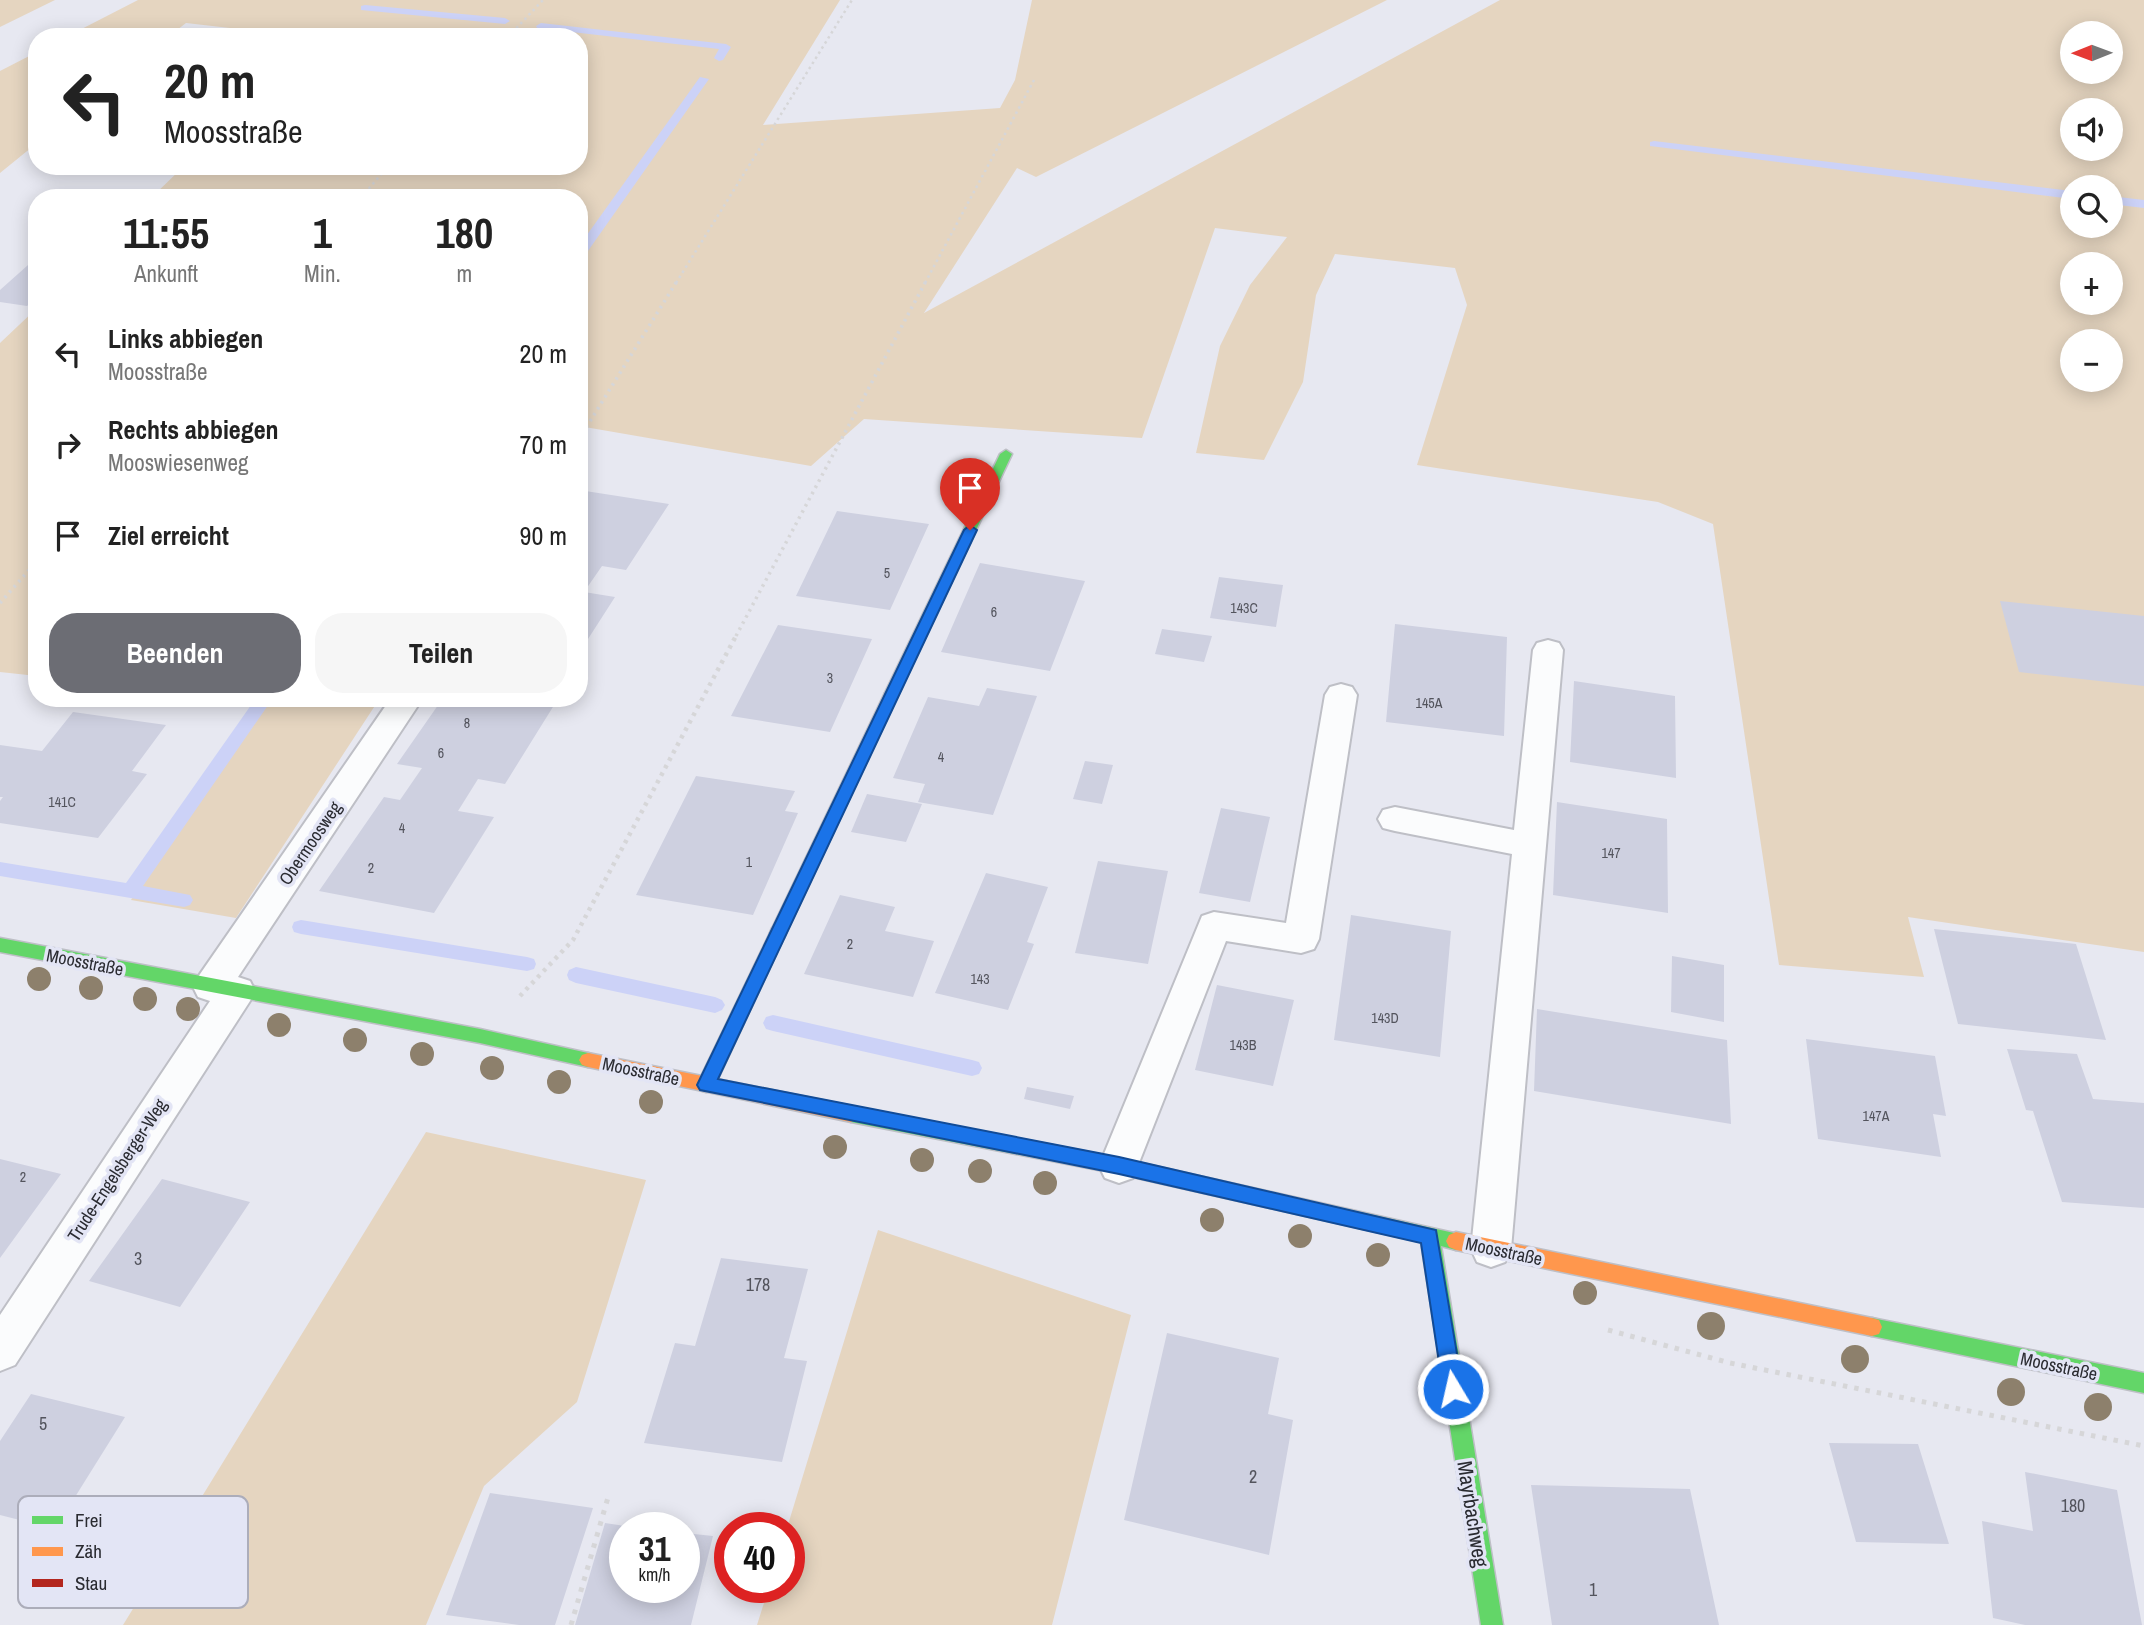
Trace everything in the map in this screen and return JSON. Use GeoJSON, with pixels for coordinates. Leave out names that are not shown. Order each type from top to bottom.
{"type":"FeatureCollection","features":[{"type":"Feature","properties":{"kind":"street"},"geometry":{"type":"LineString","coordinates":[[706,1085],[1006,454]]}},
{"type":"Feature","properties":{"kind":"street","name":"Moosstraße"},"geometry":{"type":"LineString","coordinates":[[0,945],[481,1036],[706,1085],[1119,1166],[1491,1249],[2144,1383]]}},
{"type":"Feature","properties":{"kind":"street","name":"Mayrbachweg"},"geometry":{"type":"LineString","coordinates":[[1430,1236],[1492,1625]]}},
{"type":"Feature","properties":{"kind":"lane"},"geometry":{"type":"LineString","coordinates":[[1491,1249],[1548,650]]}},
{"type":"Feature","properties":{"kind":"lane"},"geometry":{"type":"LineString","coordinates":[[1119,1166],[1214,926],[1301,939],[1341,695]]}},
{"type":"Feature","properties":{"kind":"lane","name":"Obermoosweg"},"geometry":{"type":"LineString","coordinates":[[224,989],[402,707]]}},
{"type":"Feature","properties":{"kind":"lane"},"geometry":{"type":"LineString","coordinates":[[1395,819],[1528,845]]}},
{"type":"Feature","properties":{"kind":"lane","name":"Trude-Engelsberger-Weg"},"geometry":{"type":"LineString","coordinates":[[0,1351],[224,989]]}},
{"type":"Feature","properties":{"kind":"path"},"geometry":{"type":"LineString","coordinates":[[516,28],[542,0]]}},
{"type":"Feature","properties":{"kind":"path"},"geometry":{"type":"LineString","coordinates":[[588,425],[852,0]]}},
{"type":"Feature","properties":{"kind":"path"},"geometry":{"type":"LineString","coordinates":[[481,1036],[573,940],[1034,80]]}},
{"type":"Feature","properties":{"kind":"path"},"geometry":{"type":"LineString","coordinates":[[369,189],[380,175]]}},
{"type":"Feature","properties":{"kind":"path"},"geometry":{"type":"LineString","coordinates":[[0,603],[28,571]]}},
{"type":"Feature","properties":{"kind":"path"},"geometry":{"type":"LineString","coordinates":[[571,1625],[609,1494]]}},
{"type":"Feature","properties":{"kind":"shaded area"},"geometry":{"type":"Polygon","coordinates":[[[0,0],[55,0],[0,27],[0,0]]]}},
{"type":"Feature","properties":{"kind":"shaded area"},"geometry":{"type":"Polygon","coordinates":[[[138,0],[840,0],[763,125],[1000,108],[1015,80],[1032,0],[1387,0],[1036,177],[1017,168],[924,313],[1500,0],[2144,0],[2144,952],[1908,917],[1924,977],[1779,965],[1713,524],[1658,502],[1417,465],[1467,305],[1455,268],[1335,254],[1316,295],[1303,382],[1264,460],[1196,453],[1220,346],[1250,285],[1287,237],[1215,228],[1142,438],[864,419],[811,466],[588,428],[588,189],[160,189],[175,175],[588,175],[588,28],[230,28],[186,23],[180,28],[84,28],[138,0]]]}},
{"type":"Feature","properties":{"kind":"shaded area"},"geometry":{"type":"Polygon","coordinates":[[[28,57],[28,150],[0,173],[0,71],[28,57]]]}},
{"type":"Feature","properties":{"kind":"shaded area"},"geometry":{"type":"Polygon","coordinates":[[[28,317],[28,675],[0,672],[0,343],[28,317]]]}},
{"type":"Feature","properties":{"kind":"shaded area"},"geometry":{"type":"Polygon","coordinates":[[[260,707],[374,707],[236,918],[131,900],[260,707]]]}},
{"type":"Feature","properties":{"kind":"shaded area"},"geometry":{"type":"Polygon","coordinates":[[[426,1132],[646,1180],[577,1402],[484,1486],[426,1625],[123,1625],[133,1608],[248,1608],[248,1496],[202,1496],[426,1132]]]}},
{"type":"Feature","properties":{"kind":"shaded area"},"geometry":{"type":"Polygon","coordinates":[[[878,1230],[1131,1315],[1052,1625],[757,1625],[764,1603],[805,1603],[805,1512],[792,1512],[878,1230]]]}},
{"type":"Feature","properties":{"kind":"building"},"geometry":{"type":"Polygon","coordinates":[[[28,265],[27,306],[0,302],[0,290],[28,265]]]}},
{"type":"Feature","properties":{"kind":"building"},"geometry":{"type":"Polygon","coordinates":[[[588,491],[669,504],[626,570],[602,566],[588,586],[588,491]]]}},
{"type":"Feature","properties":{"kind":"building"},"geometry":{"type":"Polygon","coordinates":[[[837,511],[929,524],[890,610],[796,596],[837,511]]]}},
{"type":"Feature","properties":{"kind":"building"},"geometry":{"type":"Polygon","coordinates":[[[980,563],[1085,581],[1050,671],[941,652],[980,563]]]}},
{"type":"Feature","properties":{"kind":"building"},"geometry":{"type":"Polygon","coordinates":[[[1219,577],[1283,585],[1276,627],[1210,618],[1219,577]]]}},
{"type":"Feature","properties":{"kind":"building"},"geometry":{"type":"Polygon","coordinates":[[[588,593],[615,597],[588,639],[588,593]]]}},
{"type":"Feature","properties":{"kind":"building"},"geometry":{"type":"Polygon","coordinates":[[[2000,601],[2144,616],[2144,686],[2019,672],[2000,601]]]}},
{"type":"Feature","properties":{"kind":"building"},"geometry":{"type":"Polygon","coordinates":[[[1395,624],[1507,637],[1504,736],[1386,722],[1395,624]]]}},
{"type":"Feature","properties":{"kind":"building"},"geometry":{"type":"Polygon","coordinates":[[[778,625],[872,639],[830,732],[731,716],[778,625]]]}},
{"type":"Feature","properties":{"kind":"building"},"geometry":{"type":"Polygon","coordinates":[[[1162,629],[1212,636],[1204,662],[1155,654],[1162,629]]]}},
{"type":"Feature","properties":{"kind":"building"},"geometry":{"type":"Polygon","coordinates":[[[1574,681],[1675,696],[1676,778],[1570,762],[1574,681]]]}},
{"type":"Feature","properties":{"kind":"building"},"geometry":{"type":"Polygon","coordinates":[[[987,688],[1037,696],[993,815],[918,802],[925,784],[893,778],[928,697],[979,706],[987,688]]]}},
{"type":"Feature","properties":{"kind":"building"},"geometry":{"type":"Polygon","coordinates":[[[437,707],[553,707],[505,784],[478,779],[458,811],[494,817],[434,913],[319,891],[384,797],[400,800],[422,768],[397,764],[437,707]]]}},
{"type":"Feature","properties":{"kind":"building"},"geometry":{"type":"Polygon","coordinates":[[[73,712],[166,725],[132,771],[147,774],[98,838],[0,823],[0,801],[3,797],[0,797],[0,745],[42,751],[73,712]]]}},
{"type":"Feature","properties":{"kind":"building"},"geometry":{"type":"Polygon","coordinates":[[[1085,761],[1113,765],[1102,804],[1073,799],[1085,761]]]}},
{"type":"Feature","properties":{"kind":"building"},"geometry":{"type":"Polygon","coordinates":[[[696,776],[795,791],[785,811],[798,813],[753,915],[636,895],[696,776]]]}},
{"type":"Feature","properties":{"kind":"building"},"geometry":{"type":"Polygon","coordinates":[[[867,794],[922,804],[906,842],[851,832],[867,794]]]}},
{"type":"Feature","properties":{"kind":"building"},"geometry":{"type":"Polygon","coordinates":[[[1557,802],[1667,819],[1668,913],[1553,895],[1557,802]]]}},
{"type":"Feature","properties":{"kind":"building"},"geometry":{"type":"Polygon","coordinates":[[[1221,808],[1270,817],[1250,902],[1199,893],[1221,808]]]}},
{"type":"Feature","properties":{"kind":"building"},"geometry":{"type":"Polygon","coordinates":[[[1098,861],[1168,871],[1148,964],[1075,953],[1098,861]]]}},
{"type":"Feature","properties":{"kind":"building"},"geometry":{"type":"Polygon","coordinates":[[[986,873],[1048,887],[1027,942],[1034,944],[1008,1010],[935,993],[986,873]]]}},
{"type":"Feature","properties":{"kind":"building"},"geometry":{"type":"Polygon","coordinates":[[[840,895],[895,907],[885,931],[934,941],[913,997],[804,974],[840,895]]]}},
{"type":"Feature","properties":{"kind":"building"},"geometry":{"type":"Polygon","coordinates":[[[1351,915],[1451,931],[1440,1057],[1334,1040],[1351,915]]]}},
{"type":"Feature","properties":{"kind":"building"},"geometry":{"type":"Polygon","coordinates":[[[1934,929],[2076,944],[2106,1040],[1958,1024],[1934,929]]]}},
{"type":"Feature","properties":{"kind":"building"},"geometry":{"type":"Polygon","coordinates":[[[1672,956],[1724,965],[1724,1022],[1671,1012],[1672,956]]]}},
{"type":"Feature","properties":{"kind":"building"},"geometry":{"type":"Polygon","coordinates":[[[1217,985],[1294,1000],[1273,1086],[1195,1070],[1217,985]]]}},
{"type":"Feature","properties":{"kind":"building"},"geometry":{"type":"Polygon","coordinates":[[[1537,1009],[1727,1040],[1731,1124],[1534,1091],[1537,1009]]]}},
{"type":"Feature","properties":{"kind":"building"},"geometry":{"type":"Polygon","coordinates":[[[1806,1039],[1935,1056],[1946,1116],[1933,1114],[1941,1157],[1818,1139],[1806,1039]]]}},
{"type":"Feature","properties":{"kind":"building"},"geometry":{"type":"Polygon","coordinates":[[[2007,1049],[2077,1054],[2093,1099],[2144,1103],[2144,1208],[2062,1202],[2033,1111],[2026,1110],[2007,1049]]]}},
{"type":"Feature","properties":{"kind":"building"},"geometry":{"type":"Polygon","coordinates":[[[1027,1087],[1074,1096],[1070,1109],[1024,1099],[1027,1087]]]}},
{"type":"Feature","properties":{"kind":"building"},"geometry":{"type":"Polygon","coordinates":[[[0,1159],[61,1174],[0,1258],[0,1159]]]}},
{"type":"Feature","properties":{"kind":"building"},"geometry":{"type":"Polygon","coordinates":[[[162,1179],[250,1202],[180,1307],[89,1281],[162,1179]]]}},
{"type":"Feature","properties":{"kind":"building"},"geometry":{"type":"Polygon","coordinates":[[[721,1258],[808,1269],[784,1358],[807,1361],[782,1462],[644,1443],[675,1343],[695,1346],[721,1258]]]}},
{"type":"Feature","properties":{"kind":"building"},"geometry":{"type":"Polygon","coordinates":[[[1167,1333],[1279,1358],[1268,1414],[1293,1420],[1269,1555],[1124,1520],[1167,1333]]]}},
{"type":"Feature","properties":{"kind":"building"},"geometry":{"type":"Polygon","coordinates":[[[31,1394],[125,1417],[76,1496],[18,1496],[18,1520],[0,1515],[0,1441],[31,1394]]]}},
{"type":"Feature","properties":{"kind":"building"},"geometry":{"type":"Polygon","coordinates":[[[1829,1443],[1918,1444],[1949,1544],[1856,1542],[1829,1443]]]}},
{"type":"Feature","properties":{"kind":"building"},"geometry":{"type":"Polygon","coordinates":[[[2025,1472],[2117,1490],[2142,1625],[2025,1625],[1993,1618],[1982,1521],[2033,1531],[2025,1472]]]}},
{"type":"Feature","properties":{"kind":"building"},"geometry":{"type":"Polygon","coordinates":[[[1531,1485],[1690,1489],[1719,1625],[1552,1625],[1531,1485]]]}},
{"type":"Feature","properties":{"kind":"building"},"geometry":{"type":"Polygon","coordinates":[[[490,1493],[593,1508],[555,1625],[519,1625],[446,1615],[490,1493]]]}},
{"type":"Feature","properties":{"kind":"building"},"geometry":{"type":"Polygon","coordinates":[[[605,1523],[609,1524],[609,1603],[696,1603],[691,1625],[575,1625],[605,1523]]]}},
{"type":"Feature","properties":{"kind":"building"},"geometry":{"type":"Polygon","coordinates":[[[700,1535],[713,1536],[700,1589],[700,1535]]]}},
{"type":"Feature","properties":{"kind":"waterway"},"geometry":{"type":"LineString","coordinates":[[365,8],[505,21]]}},
{"type":"Feature","properties":{"kind":"waterway"},"geometry":{"type":"LineString","coordinates":[[541,26],[559,28]]}},
{"type":"Feature","properties":{"kind":"waterway"},"geometry":{"type":"LineString","coordinates":[[588,31],[726,47],[719,58]]}},
{"type":"Feature","properties":{"kind":"waterway"},"geometry":{"type":"LineString","coordinates":[[588,242],[704,79]]}},
{"type":"Feature","properties":{"kind":"waterway"},"geometry":{"type":"LineString","coordinates":[[1654,144],[2060,194]]}},
{"type":"Feature","properties":{"kind":"waterway"},"geometry":{"type":"LineString","coordinates":[[2123,202],[2144,204]]}},
{"type":"Feature","properties":{"kind":"waterway"},"geometry":{"type":"LineString","coordinates":[[130,891],[259,707]]}},
{"type":"Feature","properties":{"kind":"waterway"},"geometry":{"type":"LineString","coordinates":[[0,869],[130,891]]}},
{"type":"Feature","properties":{"kind":"waterway"},"geometry":{"type":"LineString","coordinates":[[130,891],[184,900]]}},
{"type":"Feature","properties":{"kind":"waterway"},"geometry":{"type":"LineString","coordinates":[[301,927],[527,964]]}},
{"type":"Feature","properties":{"kind":"waterway"},"geometry":{"type":"LineString","coordinates":[[576,975],[715,1005]]}},
{"type":"Feature","properties":{"kind":"waterway"},"geometry":{"type":"LineString","coordinates":[[773,1023],[972,1068]]}},
{"type":"Feature","properties":{"kind":"traffic: fast"},"geometry":{"type":"LineString","coordinates":[[892,693],[1006,454]]}},
{"type":"Feature","properties":{"kind":"traffic: fast"},"geometry":{"type":"LineString","coordinates":[[0,945],[480,1036],[588,1060]]}},
{"type":"Feature","properties":{"kind":"traffic: fast"},"geometry":{"type":"LineString","coordinates":[[851,1114],[1119,1166],[1456,1241]]}},
{"type":"Feature","properties":{"kind":"traffic: fast"},"geometry":{"type":"LineString","coordinates":[[1430,1236],[1492,1625]]}},
{"type":"Feature","properties":{"kind":"traffic: fast"},"geometry":{"type":"LineString","coordinates":[[1872,1327],[2144,1383]]}},
{"type":"Feature","properties":{"kind":"traffic: slow"},"geometry":{"type":"LineString","coordinates":[[778,933],[892,693]]}},
{"type":"Feature","properties":{"kind":"traffic: slow"},"geometry":{"type":"LineString","coordinates":[[588,1060],[851,1114]]}},
{"type":"Feature","properties":{"kind":"traffic: slow"},"geometry":{"type":"LineString","coordinates":[[1456,1241],[1872,1327]]}},
{"type":"Feature","properties":{"kind":"traffic: jam"},"geometry":{"type":"LineString","coordinates":[[706,1085],[778,933]]}},
{"type":"Feature","properties":{"kind":"route"},"geometry":{"type":"LineString","coordinates":[[970,530],[706,1085],[1119,1166],[1430,1236],[1435,1284],[1453,1389]]}}]}
